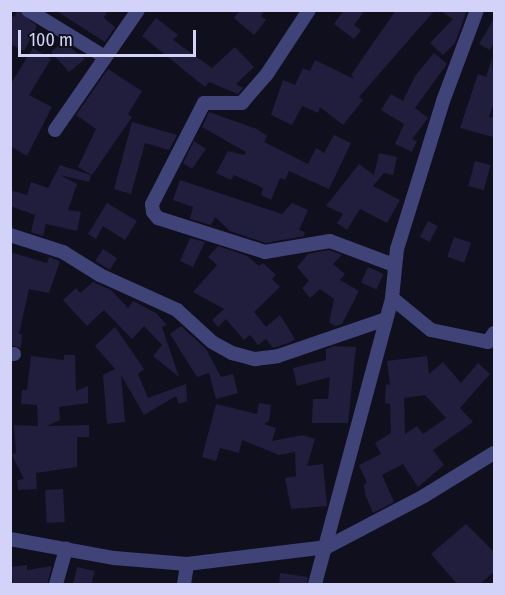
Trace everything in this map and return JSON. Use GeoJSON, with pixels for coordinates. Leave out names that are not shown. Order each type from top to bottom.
{"type":"FeatureCollection","features":[{"type":"Feature","properties":{"kind":"street"},"geometry":{"type":"LineString","coordinates":[[28,10],[105,57]]}},
{"type":"Feature","properties":{"kind":"street"},"geometry":{"type":"LineString","coordinates":[[55,130],[138,10]]}},
{"type":"Feature","properties":{"kind":"street"},"geometry":{"type":"LineString","coordinates":[[309,10],[267,75],[242,103],[204,103],[152,204],[153,212],[158,218],[265,252],[330,241],[394,265]]}},
{"type":"Feature","properties":{"kind":"street"},"geometry":{"type":"LineString","coordinates":[[315,585],[392,298],[394,265],[442,101],[477,10]]}},
{"type":"Feature","properties":{"kind":"street"},"geometry":{"type":"LineString","coordinates":[[10,235],[63,252],[100,274],[177,310],[212,342],[231,353],[255,359],[278,356],[386,319]]}},
{"type":"Feature","properties":{"kind":"street"},"geometry":{"type":"LineString","coordinates":[[392,298],[431,330],[488,342],[495,333]]}},
{"type":"Feature","properties":{"kind":"street"},"geometry":{"type":"LineString","coordinates":[[10,539],[114,558],[187,564],[325,554],[495,453]]}},
{"type":"Feature","properties":{"kind":"street"},"geometry":{"type":"LineString","coordinates":[[56,585],[66,548]]}},
{"type":"Feature","properties":{"kind":"street"},"geometry":{"type":"LineString","coordinates":[[184,585],[187,564]]}},
{"type":"Feature","properties":{"kind":"building"},"geometry":{"type":"Polygon","coordinates":[[[18,10],[37,26],[24,51],[10,44],[10,15],[14,17],[18,10]]]}},
{"type":"Feature","properties":{"kind":"building"},"geometry":{"type":"Polygon","coordinates":[[[55,10],[108,10],[104,18],[115,27],[105,42],[55,10]]]}},
{"type":"Feature","properties":{"kind":"building"},"geometry":{"type":"Polygon","coordinates":[[[240,10],[265,10],[261,16],[266,20],[254,35],[234,18],[240,10]]]}},
{"type":"Feature","properties":{"kind":"building"},"geometry":{"type":"Polygon","coordinates":[[[344,10],[365,10],[354,25],[361,30],[354,39],[334,24],[344,10]]]}},
{"type":"Feature","properties":{"kind":"building"},"geometry":{"type":"Polygon","coordinates":[[[396,10],[435,10],[359,97],[363,100],[343,125],[320,107],[318,113],[302,106],[292,125],[271,115],[283,80],[295,85],[303,68],[310,71],[315,60],[354,79],[351,75],[396,10]]]}},
{"type":"Feature","properties":{"kind":"building"},"geometry":{"type":"Polygon","coordinates":[[[439,10],[467,10],[455,43],[443,55],[430,43],[453,19],[439,10]]]}},
{"type":"Feature","properties":{"kind":"building"},"geometry":{"type":"Polygon","coordinates":[[[495,17],[495,41],[490,50],[479,44],[495,17]]]}},
{"type":"Feature","properties":{"kind":"building"},"geometry":{"type":"Polygon","coordinates":[[[156,18],[178,35],[173,40],[212,68],[235,47],[254,67],[236,84],[243,88],[238,94],[209,82],[205,87],[142,36],[156,18]]]}},
{"type":"Feature","properties":{"kind":"building"},"geometry":{"type":"Polygon","coordinates":[[[63,42],[85,59],[69,72],[51,52],[63,42]]]}},
{"type":"Feature","properties":{"kind":"building"},"geometry":{"type":"Polygon","coordinates":[[[33,48],[51,59],[29,95],[52,107],[27,156],[10,146],[10,85],[33,48]]]}},
{"type":"Feature","properties":{"kind":"building"},"geometry":{"type":"Polygon","coordinates":[[[434,53],[447,64],[415,108],[428,118],[412,139],[417,141],[412,152],[395,144],[404,124],[381,110],[391,94],[403,101],[415,76],[434,53]]]}},
{"type":"Feature","properties":{"kind":"building"},"geometry":{"type":"Polygon","coordinates":[[[492,58],[495,99],[489,117],[495,118],[493,137],[460,128],[478,74],[486,77],[492,58]]]}},
{"type":"Feature","properties":{"kind":"building"},"geometry":{"type":"Polygon","coordinates":[[[108,69],[142,91],[128,114],[132,117],[92,175],[78,167],[96,129],[76,115],[108,69]]]}},
{"type":"Feature","properties":{"kind":"building"},"geometry":{"type":"Polygon","coordinates":[[[209,112],[257,129],[267,136],[264,142],[308,164],[316,148],[324,153],[334,135],[351,143],[329,189],[289,171],[285,180],[280,178],[271,200],[261,195],[263,189],[259,186],[234,175],[231,180],[216,173],[228,151],[244,155],[246,152],[202,127],[209,112]]]}},
{"type":"Feature","properties":{"kind":"building"},"geometry":{"type":"Polygon","coordinates":[[[132,122],[177,135],[169,150],[145,143],[131,194],[114,189],[132,122]]]}},
{"type":"Feature","properties":{"kind":"building"},"geometry":{"type":"Polygon","coordinates":[[[194,141],[206,149],[192,169],[183,163],[194,141]]]}},
{"type":"Feature","properties":{"kind":"building"},"geometry":{"type":"Polygon","coordinates":[[[379,153],[397,157],[393,175],[384,173],[373,186],[400,200],[387,223],[360,209],[347,230],[337,223],[343,214],[326,206],[359,164],[374,175],[379,153]]]}},
{"type":"Feature","properties":{"kind":"building"},"geometry":{"type":"Polygon","coordinates":[[[475,161],[490,165],[484,190],[468,186],[475,161]]]}},
{"type":"Feature","properties":{"kind":"building"},"geometry":{"type":"Polygon","coordinates":[[[60,165],[91,175],[89,182],[60,175],[77,184],[68,210],[81,212],[77,231],[46,224],[43,236],[31,232],[35,215],[10,206],[10,190],[27,195],[31,182],[48,188],[60,165]]]}},
{"type":"Feature","properties":{"kind":"building"},"geometry":{"type":"Polygon","coordinates":[[[180,180],[282,214],[292,203],[308,210],[299,230],[305,232],[304,236],[266,243],[230,231],[215,217],[211,225],[190,219],[193,207],[173,200],[180,180]]]}},
{"type":"Feature","properties":{"kind":"building"},"geometry":{"type":"Polygon","coordinates":[[[107,203],[137,221],[125,240],[103,226],[96,239],[88,234],[107,203]]]}},
{"type":"Feature","properties":{"kind":"building"},"geometry":{"type":"Polygon","coordinates":[[[428,221],[438,226],[430,242],[420,237],[428,221]]]}},
{"type":"Feature","properties":{"kind":"building"},"geometry":{"type":"Polygon","coordinates":[[[454,237],[471,243],[464,263],[447,257],[454,237]]]}},
{"type":"Feature","properties":{"kind":"building"},"geometry":{"type":"Polygon","coordinates":[[[190,238],[205,242],[193,267],[180,261],[190,238]]]}},
{"type":"Feature","properties":{"kind":"building"},"geometry":{"type":"Polygon","coordinates":[[[218,246],[247,256],[259,266],[263,263],[276,275],[272,279],[280,287],[254,312],[266,327],[280,315],[295,339],[273,348],[266,339],[258,345],[250,335],[244,340],[226,319],[218,327],[212,320],[224,309],[193,292],[217,265],[208,257],[218,246]]]}},
{"type":"Feature","properties":{"kind":"building"},"geometry":{"type":"Polygon","coordinates":[[[103,249],[117,258],[110,270],[95,261],[103,249]]]}},
{"type":"Feature","properties":{"kind":"building"},"geometry":{"type":"Polygon","coordinates":[[[329,250],[342,255],[333,264],[345,274],[340,280],[359,291],[342,324],[336,326],[329,323],[334,299],[320,289],[310,298],[302,288],[309,281],[297,267],[308,254],[329,250]]]}},
{"type":"Feature","properties":{"kind":"building"},"geometry":{"type":"Polygon","coordinates":[[[10,252],[47,263],[49,257],[60,261],[49,293],[29,289],[19,334],[22,334],[21,348],[10,345],[10,252]]]}},
{"type":"Feature","properties":{"kind":"building"},"geometry":{"type":"Polygon","coordinates":[[[368,267],[384,274],[377,289],[361,283],[368,267]]]}},
{"type":"Feature","properties":{"kind":"building"},"geometry":{"type":"Polygon","coordinates":[[[93,282],[111,290],[128,308],[133,301],[156,313],[167,325],[162,327],[179,377],[153,356],[162,345],[144,326],[132,339],[104,310],[87,326],[63,300],[76,288],[80,293],[93,282]]]}},
{"type":"Feature","properties":{"kind":"building"},"geometry":{"type":"Polygon","coordinates":[[[181,326],[206,349],[221,377],[233,374],[238,393],[216,399],[209,373],[197,377],[170,334],[181,326]]]}},
{"type":"Feature","properties":{"kind":"building"},"geometry":{"type":"Polygon","coordinates":[[[115,327],[144,369],[138,374],[148,398],[186,384],[187,401],[179,404],[176,396],[144,415],[121,375],[125,422],[107,424],[103,375],[115,369],[95,346],[115,327]]]}},
{"type":"Feature","properties":{"kind":"building"},"geometry":{"type":"Polygon","coordinates":[[[334,346],[356,347],[348,423],[312,423],[313,399],[328,399],[330,377],[297,386],[293,368],[326,360],[326,349],[334,346]]]}},
{"type":"Feature","properties":{"kind":"building"},"geometry":{"type":"Polygon","coordinates":[[[64,355],[75,355],[76,391],[88,386],[88,403],[59,407],[60,420],[47,426],[89,425],[89,437],[77,437],[77,467],[36,473],[37,489],[18,490],[17,480],[24,479],[12,455],[16,453],[14,425],[38,426],[37,405],[21,404],[22,390],[27,390],[31,356],[64,360],[64,355]]]}},
{"type":"Feature","properties":{"kind":"building"},"geometry":{"type":"Polygon","coordinates":[[[427,356],[429,374],[443,362],[461,383],[478,363],[490,374],[460,408],[473,422],[433,450],[444,465],[418,487],[403,464],[382,475],[394,502],[373,513],[365,494],[364,484],[367,483],[359,465],[381,454],[375,443],[391,433],[390,404],[385,403],[386,384],[390,385],[387,361],[427,356]],[[425,395],[404,398],[405,434],[417,426],[423,434],[446,418],[425,395]]]}},
{"type":"Feature","properties":{"kind":"building"},"geometry":{"type":"Polygon","coordinates":[[[259,403],[271,405],[269,421],[264,424],[276,428],[272,441],[303,435],[315,439],[307,466],[323,464],[327,506],[291,509],[285,478],[296,476],[295,452],[279,455],[242,440],[239,453],[220,448],[216,461],[202,457],[216,404],[257,414],[259,403]]]}},
{"type":"Feature","properties":{"kind":"building"},"geometry":{"type":"Polygon","coordinates":[[[63,489],[65,522],[47,523],[45,490],[63,489]]]}},
{"type":"Feature","properties":{"kind":"building"},"geometry":{"type":"Polygon","coordinates":[[[466,524],[495,553],[495,571],[479,585],[458,585],[431,554],[466,524]]]}},
{"type":"Feature","properties":{"kind":"building"},"geometry":{"type":"Polygon","coordinates":[[[27,565],[27,570],[52,566],[47,585],[13,585],[11,567],[27,565]]]}},
{"type":"Feature","properties":{"kind":"building"},"geometry":{"type":"Polygon","coordinates":[[[77,567],[95,571],[91,585],[73,585],[77,567]]]}},
{"type":"Feature","properties":{"kind":"building"},"geometry":{"type":"Polygon","coordinates":[[[280,573],[308,577],[306,585],[279,585],[280,573]]]}}]}
